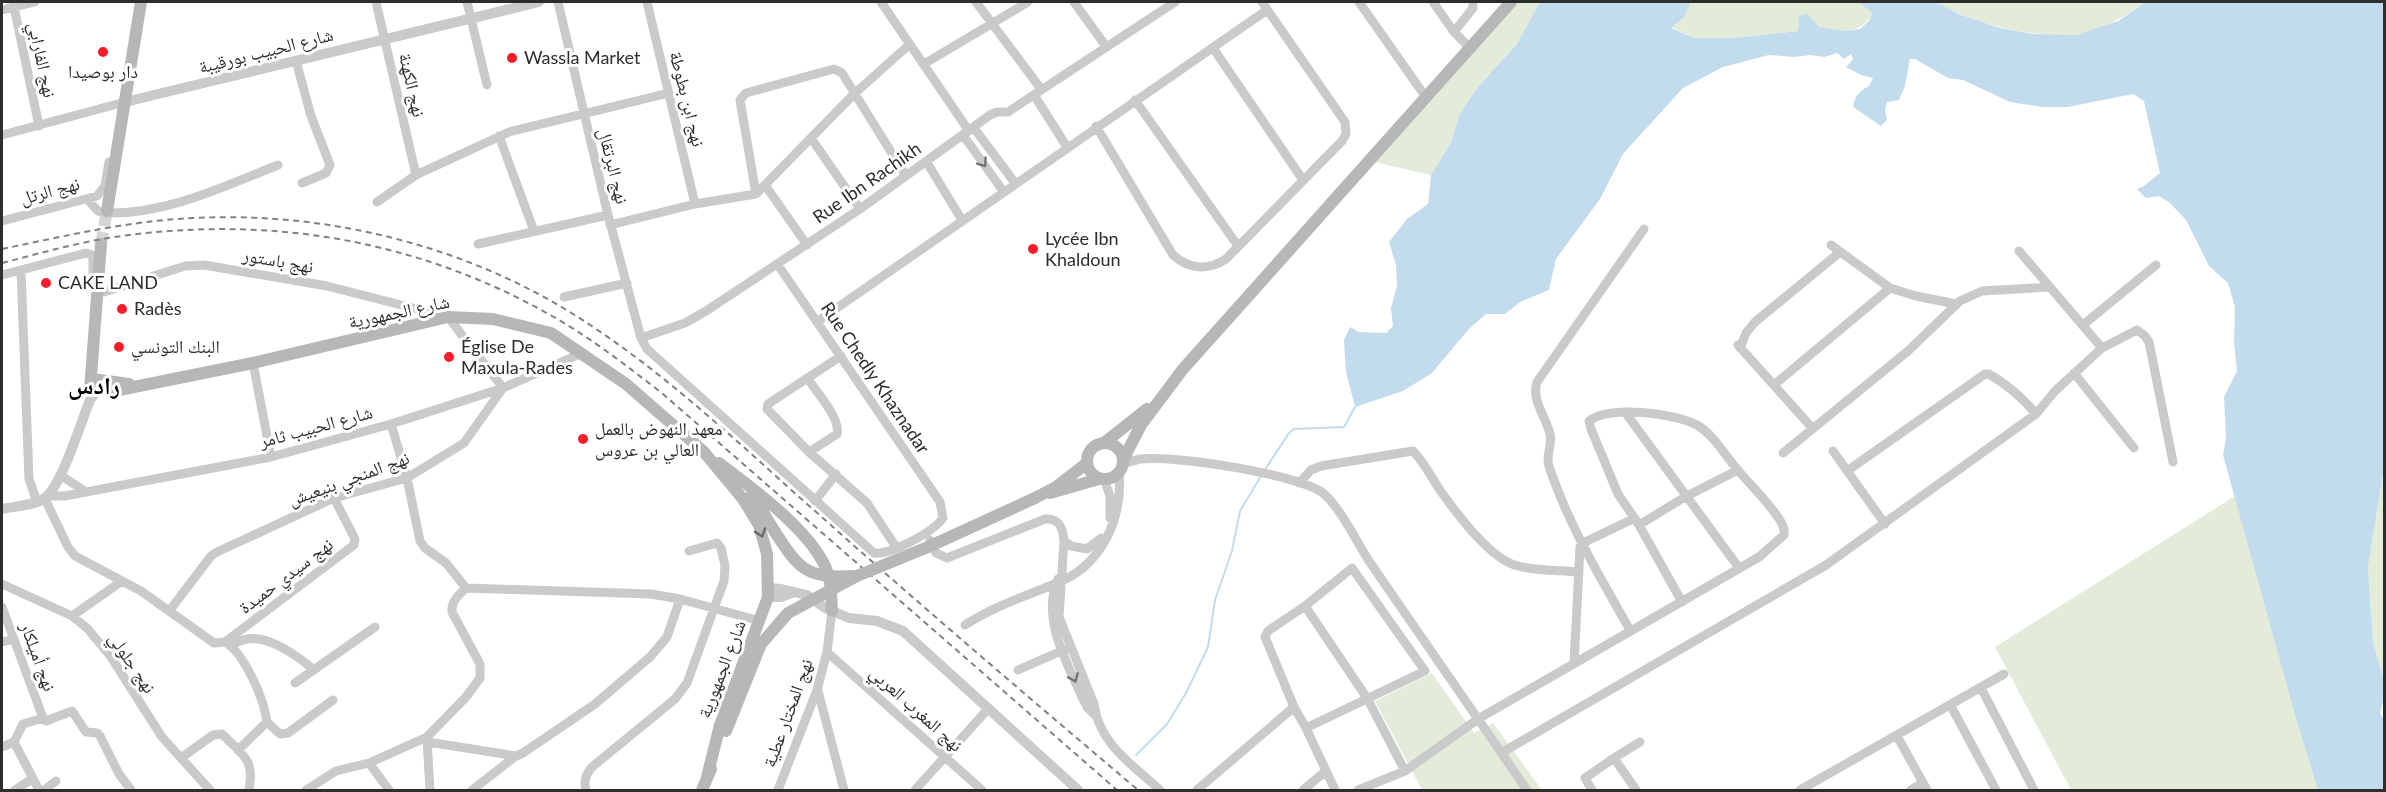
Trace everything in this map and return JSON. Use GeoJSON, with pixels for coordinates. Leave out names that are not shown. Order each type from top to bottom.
{"type":"FeatureCollection","features":[{"type":"Feature","properties":{"kind":"main road"},"geometry":{"type":"LineString","coordinates":[[109,211],[125,124],[122,112],[141,2]]}},
{"type":"Feature","properties":{"kind":"main road"},"geometry":{"type":"LineString","coordinates":[[1041,496],[1113,478],[1122,466],[1141,425],[1158,401],[1510,2]]}},
{"type":"Feature","properties":{"kind":"main road"},"geometry":{"type":"LineString","coordinates":[[104,244],[104,292],[93,388],[95,344],[104,244]]}},
{"type":"Feature","properties":{"kind":"main road","name":"شارع الجمهورية"},"geometry":{"type":"LineString","coordinates":[[93,388],[139,386],[253,363],[448,317],[494,319],[521,324],[550,333],[582,353],[626,384],[704,452],[743,499],[759,525],[767,554],[768,593],[760,621],[720,725],[708,777]]}},
{"type":"Feature","properties":{"kind":"main road"},"geometry":{"type":"LineString","coordinates":[[1102,479],[1089,470],[1087,463],[1091,450],[1104,443],[1158,401]]}},
{"type":"Feature","properties":{"kind":"main road"},"geometry":{"type":"LineString","coordinates":[[1104,443],[1117,447],[1122,466]]}},
{"type":"Feature","properties":{"kind":"main road"},"geometry":{"type":"LineString","coordinates":[[704,452],[745,483],[798,529],[818,553],[828,573],[832,611]]}},
{"type":"Feature","properties":{"kind":"main road"},"geometry":{"type":"LineString","coordinates":[[702,790],[761,644],[776,624],[788,613],[857,576],[1041,496],[1087,463]]}},
{"type":"Feature","properties":{"kind":"main road"},"geometry":{"type":"LineString","coordinates":[[745,483],[793,560],[808,572],[827,577],[857,576]]}},
{"type":"Feature","properties":{"kind":"street"},"geometry":{"type":"LineString","coordinates":[[2,10],[14,4],[35,2]]}},
{"type":"Feature","properties":{"kind":"street","name":"نهج الكهنة"},"geometry":{"type":"LineString","coordinates":[[376,2],[416,175]]}},
{"type":"Feature","properties":{"kind":"street"},"geometry":{"type":"LineString","coordinates":[[467,2],[487,85]]}},
{"type":"Feature","properties":{"kind":"street","name":"شارع الحبيب بورقيبة"},"geometry":{"type":"LineString","coordinates":[[2,135],[39,126],[122,112],[296,61],[539,2]]}},
{"type":"Feature","properties":{"kind":"street","name":"نهج البرتقال"},"geometry":{"type":"LineString","coordinates":[[558,2],[610,225],[641,338]]}},
{"type":"Feature","properties":{"kind":"street","name":"نهج ابن بطوطة"},"geometry":{"type":"LineString","coordinates":[[647,2],[695,204]]}},
{"type":"Feature","properties":{"kind":"street"},"geometry":{"type":"LineString","coordinates":[[880,2],[969,132],[1003,191]]}},
{"type":"Feature","properties":{"kind":"street"},"geometry":{"type":"LineString","coordinates":[[976,2],[994,22],[1038,92],[1067,147]]}},
{"type":"Feature","properties":{"kind":"street"},"geometry":{"type":"LineString","coordinates":[[924,64],[1028,2]]}},
{"type":"Feature","properties":{"kind":"street"},"geometry":{"type":"LineString","coordinates":[[1074,2],[1105,45]]}},
{"type":"Feature","properties":{"kind":"street","name":"Rue Ibn Rachikh"},"geometry":{"type":"LineString","coordinates":[[641,338],[685,323],[778,265],[995,113],[1006,113],[1105,45],[1174,2]]}},
{"type":"Feature","properties":{"kind":"street"},"geometry":{"type":"LineString","coordinates":[[1359,2],[1425,96]]}},
{"type":"Feature","properties":{"kind":"street"},"geometry":{"type":"LineString","coordinates":[[1433,2],[1454,32],[1469,48]]}},
{"type":"Feature","properties":{"kind":"street"},"geometry":{"type":"LineString","coordinates":[[1454,32],[1473,8],[1473,2]]}},
{"type":"Feature","properties":{"kind":"street","name":"نهج الفارابي"},"geometry":{"type":"LineString","coordinates":[[14,4],[39,126]]}},
{"type":"Feature","properties":{"kind":"street"},"geometry":{"type":"LineString","coordinates":[[818,321],[1096,126],[1213,48],[1264,6],[1346,126],[1346,134],[1342,141],[1238,246],[1220,262],[1208,267],[1187,264],[1173,255],[1096,126]]}},
{"type":"Feature","properties":{"kind":"street"},"geometry":{"type":"LineString","coordinates":[[610,225],[695,204],[756,194],[854,94],[910,44]]}},
{"type":"Feature","properties":{"kind":"street"},"geometry":{"type":"LineString","coordinates":[[1213,48],[1303,180]]}},
{"type":"Feature","properties":{"kind":"street"},"geometry":{"type":"LineString","coordinates":[[296,61],[311,116],[330,165],[326,172],[302,183]]}},
{"type":"Feature","properties":{"kind":"street"},"geometry":{"type":"LineString","coordinates":[[756,194],[740,100],[742,96],[834,69],[842,72],[906,176]]}},
{"type":"Feature","properties":{"kind":"street"},"geometry":{"type":"LineString","coordinates":[[376,202],[416,175],[509,132],[669,93]]}},
{"type":"Feature","properties":{"kind":"street"},"geometry":{"type":"LineString","coordinates":[[1135,100],[1238,246]]}},
{"type":"Feature","properties":{"kind":"street","name":"نهج الرتل"},"geometry":{"type":"LineString","coordinates":[[2,221],[87,199],[103,190],[113,140],[122,112]]}},
{"type":"Feature","properties":{"kind":"street"},"geometry":{"type":"LineString","coordinates":[[969,132],[1015,183]]}},
{"type":"Feature","properties":{"kind":"street"},"geometry":{"type":"LineString","coordinates":[[499,136],[534,231]]}},
{"type":"Feature","properties":{"kind":"street"},"geometry":{"type":"LineString","coordinates":[[811,138],[860,209]]}},
{"type":"Feature","properties":{"kind":"street"},"geometry":{"type":"LineString","coordinates":[[926,162],[962,220]]}},
{"type":"Feature","properties":{"kind":"street"},"geometry":{"type":"LineString","coordinates":[[87,199],[98,211],[104,213],[147,210],[192,198],[278,165]]}},
{"type":"Feature","properties":{"kind":"street"},"geometry":{"type":"LineString","coordinates":[[765,185],[807,245]]}},
{"type":"Feature","properties":{"kind":"street"},"geometry":{"type":"LineString","coordinates":[[478,244],[608,214]]}},
{"type":"Feature","properties":{"kind":"street"},"geometry":{"type":"LineString","coordinates":[[1630,630],[1582,545],[1548,463],[1550,433],[1535,390],[1537,382],[1644,229]]}},
{"type":"Feature","properties":{"kind":"street"},"geometry":{"type":"LineString","coordinates":[[1831,245],[1890,288],[1956,304]]}},
{"type":"Feature","properties":{"kind":"street"},"geometry":{"type":"LineString","coordinates":[[2019,251],[2102,348]]}},
{"type":"Feature","properties":{"kind":"street"},"geometry":{"type":"LineString","coordinates":[[1814,429],[1738,346],[1755,322],[1840,252]]}},
{"type":"Feature","properties":{"kind":"street"},"geometry":{"type":"LineString","coordinates":[[2,275],[86,253],[92,255],[91,335],[95,344]]}},
{"type":"Feature","properties":{"kind":"street","name":"نهج باستور"},"geometry":{"type":"LineString","coordinates":[[104,292],[185,266],[204,265],[327,286],[448,317]]}},
{"type":"Feature","properties":{"kind":"street","name":"Rue Chedly Khaznadar"},"geometry":{"type":"LineString","coordinates":[[778,265],[940,502],[943,518],[937,526],[926,533]]}},
{"type":"Feature","properties":{"kind":"street"},"geometry":{"type":"LineString","coordinates":[[2084,326],[2156,265]]}},
{"type":"Feature","properties":{"kind":"street"},"geometry":{"type":"LineString","coordinates":[[21,271],[29,479],[43,499],[68,547],[75,556],[170,610],[214,643],[227,644],[256,639],[288,650],[314,670]]}},
{"type":"Feature","properties":{"kind":"street"},"geometry":{"type":"LineString","coordinates":[[564,297],[627,283]]}},
{"type":"Feature","properties":{"kind":"street"},"geometry":{"type":"LineString","coordinates":[[1783,453],[1908,351],[1956,304],[1970,295],[1982,291],[2050,287]]}},
{"type":"Feature","properties":{"kind":"street"},"geometry":{"type":"LineString","coordinates":[[1774,385],[1890,288]]}},
{"type":"Feature","properties":{"kind":"street"},"geometry":{"type":"LineString","coordinates":[[410,326],[412,307]]}},
{"type":"Feature","properties":{"kind":"street"},"geometry":{"type":"LineString","coordinates":[[448,317],[503,388]]}},
{"type":"Feature","properties":{"kind":"street"},"geometry":{"type":"LineString","coordinates":[[1501,753],[1806,577],[1885,524],[1962,465],[2036,414],[2074,373],[2102,348],[2137,330],[2149,342],[2173,462]]}},
{"type":"Feature","properties":{"kind":"street"},"geometry":{"type":"LineString","coordinates":[[641,338],[650,353],[874,553],[882,553],[926,533],[936,553],[944,558],[1045,519],[1058,523],[1063,532],[1064,541],[1060,578],[1051,613],[1067,648],[1087,707],[1095,715],[1109,743],[1160,790]]}},
{"type":"Feature","properties":{"kind":"street","name":"شارع الحبيب ثامر"},"geometry":{"type":"LineString","coordinates":[[43,499],[271,457],[391,424],[503,388],[582,353]]}},
{"type":"Feature","properties":{"kind":"street"},"geometry":{"type":"LineString","coordinates":[[841,356],[768,404],[767,409],[809,452],[867,503],[896,547]]}},
{"type":"Feature","properties":{"kind":"street"},"geometry":{"type":"LineString","coordinates":[[253,363],[271,457]]}},
{"type":"Feature","properties":{"kind":"street"},"geometry":{"type":"LineString","coordinates":[[2074,373],[2134,448]]}},
{"type":"Feature","properties":{"kind":"street"},"geometry":{"type":"LineString","coordinates":[[1847,471],[1985,375],[1989,374],[2007,384],[2036,414]]}},
{"type":"Feature","properties":{"kind":"street"},"geometry":{"type":"LineString","coordinates":[[807,378],[836,422],[838,431],[837,434],[809,452]]}},
{"type":"Feature","properties":{"kind":"street"},"geometry":{"type":"LineString","coordinates":[[2,509],[43,499],[60,475],[93,388]]}},
{"type":"Feature","properties":{"kind":"street","name":"نهج المنجي بنيعيش"},"geometry":{"type":"LineString","coordinates":[[170,610],[211,556],[217,552],[334,498],[407,478],[464,443],[503,388]]}},
{"type":"Feature","properties":{"kind":"street"},"geometry":{"type":"LineString","coordinates":[[1625,412],[1739,568]]}},
{"type":"Feature","properties":{"kind":"street"},"geometry":{"type":"LineString","coordinates":[[1358,790],[1405,771],[1478,719],[1682,602],[1780,540],[1785,530],[1769,506],[1708,433],[1694,423],[1646,413],[1625,412],[1592,418],[1589,423],[1618,494],[1637,521],[1682,602]]}},
{"type":"Feature","properties":{"kind":"street"},"geometry":{"type":"LineString","coordinates":[[391,424],[407,478],[420,540],[425,548],[446,563],[466,588]]}},
{"type":"Feature","properties":{"kind":"street"},"geometry":{"type":"LineString","coordinates":[[1299,483],[1311,470],[1321,466],[1413,451],[1443,495],[1488,548],[1502,559],[1517,566],[1579,572]]}},
{"type":"Feature","properties":{"kind":"street"},"geometry":{"type":"LineString","coordinates":[[1833,451],[1885,524]]}},
{"type":"Feature","properties":{"kind":"street"},"geometry":{"type":"LineString","coordinates":[[965,625],[998,606],[1060,578],[1088,562],[1110,532],[1118,511],[1122,466],[1141,459],[1177,461],[1269,474],[1322,492],[1331,501],[1527,790]]}},
{"type":"Feature","properties":{"kind":"street"},"geometry":{"type":"LineString","coordinates":[[1574,664],[1579,552],[1582,545],[1637,521],[1738,470]]}},
{"type":"Feature","properties":{"kind":"street"},"geometry":{"type":"LineString","coordinates":[[816,501],[836,474]]}},
{"type":"Feature","properties":{"kind":"street"},"geometry":{"type":"LineString","coordinates":[[60,475],[86,492]]}},
{"type":"Feature","properties":{"kind":"street"},"geometry":{"type":"LineString","coordinates":[[1064,541],[1071,546],[1087,549],[1095,545],[1104,534],[1112,508],[1110,496],[1102,479]]}},
{"type":"Feature","properties":{"kind":"street","name":"نهج سيدي حميدة"},"geometry":{"type":"LineString","coordinates":[[227,644],[354,545],[355,539],[334,498]]}},
{"type":"Feature","properties":{"kind":"street"},"geometry":{"type":"LineString","coordinates":[[586,790],[584,782],[586,774],[592,767],[682,692],[715,609],[725,572],[720,544],[714,543],[688,550]]}},
{"type":"Feature","properties":{"kind":"street"},"geometry":{"type":"LineString","coordinates":[[1306,728],[1425,670],[1354,568],[1268,631],[1265,637],[1294,707],[1335,790]]}},
{"type":"Feature","properties":{"kind":"street"},"geometry":{"type":"LineString","coordinates":[[72,616],[122,581]]}},
{"type":"Feature","properties":{"kind":"street","name":"نهج جلولي"},"geometry":{"type":"LineString","coordinates":[[2,584],[72,616],[98,640],[162,736],[210,790]]}},
{"type":"Feature","properties":{"kind":"street"},"geometry":{"type":"LineString","coordinates":[[306,790],[336,771],[369,763],[427,739],[457,708],[480,678],[480,664],[451,606],[455,598],[466,588],[629,592],[680,599],[760,621]]}},
{"type":"Feature","properties":{"kind":"street"},"geometry":{"type":"LineString","coordinates":[[768,593],[794,592],[807,595],[832,611],[849,618],[878,621],[903,631],[1078,790]]}},
{"type":"Feature","properties":{"kind":"street"},"geometry":{"type":"LineString","coordinates":[[472,790],[516,756],[595,704],[650,657],[667,637],[680,599]]}},
{"type":"Feature","properties":{"kind":"street"},"geometry":{"type":"LineString","coordinates":[[1305,606],[1367,698],[1405,771]]}},
{"type":"Feature","properties":{"kind":"street","name":"نهج أميلكار"},"geometry":{"type":"LineString","coordinates":[[2,607],[43,718]]}},
{"type":"Feature","properties":{"kind":"street","name":"نهج المختار عطية"},"geometry":{"type":"LineString","coordinates":[[778,790],[817,690],[827,652],[832,611]]}},
{"type":"Feature","properties":{"kind":"street"},"geometry":{"type":"LineString","coordinates":[[295,683],[375,627]]}},
{"type":"Feature","properties":{"kind":"street"},"geometry":{"type":"LineString","coordinates":[[2,642],[14,639]]}},
{"type":"Feature","properties":{"kind":"street"},"geometry":{"type":"LineString","coordinates":[[227,644],[247,669],[266,711],[267,722],[280,734],[288,733],[333,700]]}},
{"type":"Feature","properties":{"kind":"street"},"geometry":{"type":"LineString","coordinates":[[1018,670],[1067,648]]}},
{"type":"Feature","properties":{"kind":"street","name":"نهج المغرب العربي"},"geometry":{"type":"LineString","coordinates":[[827,652],[982,790]]}},
{"type":"Feature","properties":{"kind":"street"},"geometry":{"type":"LineString","coordinates":[[1800,790],[2004,674]]}},
{"type":"Feature","properties":{"kind":"street"},"geometry":{"type":"LineString","coordinates":[[1981,688],[2034,790]]}},
{"type":"Feature","properties":{"kind":"street"},"geometry":{"type":"LineString","coordinates":[[817,690],[839,779],[844,790]]}},
{"type":"Feature","properties":{"kind":"street"},"geometry":{"type":"LineString","coordinates":[[1951,706],[1996,790]]}},
{"type":"Feature","properties":{"kind":"street"},"geometry":{"type":"LineString","coordinates":[[1197,790],[1294,707]]}},
{"type":"Feature","properties":{"kind":"street"},"geometry":{"type":"LineString","coordinates":[[915,790],[988,709]]}},
{"type":"Feature","properties":{"kind":"street"},"geometry":{"type":"LineString","coordinates":[[2,747],[14,742],[21,726],[43,718],[46,721],[69,712],[75,713],[86,732],[97,733],[100,736],[119,774],[131,790]]}},
{"type":"Feature","properties":{"kind":"street"},"geometry":{"type":"LineString","coordinates":[[238,750],[267,722]]}},
{"type":"Feature","properties":{"kind":"street"},"geometry":{"type":"LineString","coordinates":[[180,758],[216,734],[222,734],[251,767],[249,790]]}},
{"type":"Feature","properties":{"kind":"street"},"geometry":{"type":"LineString","coordinates":[[1897,736],[1925,787],[1911,790]]}},
{"type":"Feature","properties":{"kind":"street"},"geometry":{"type":"LineString","coordinates":[[427,739],[516,756]]}},
{"type":"Feature","properties":{"kind":"street"},"geometry":{"type":"LineString","coordinates":[[427,739],[430,790]]}},
{"type":"Feature","properties":{"kind":"street"},"geometry":{"type":"LineString","coordinates":[[14,742],[39,790]]}},
{"type":"Feature","properties":{"kind":"street"},"geometry":{"type":"LineString","coordinates":[[1592,790],[1585,778],[1640,742]]}},
{"type":"Feature","properties":{"kind":"street"},"geometry":{"type":"LineString","coordinates":[[1614,758],[1636,790]]}},
{"type":"Feature","properties":{"kind":"street"},"geometry":{"type":"LineString","coordinates":[[369,763],[389,790]]}},
{"type":"Feature","properties":{"kind":"street"},"geometry":{"type":"LineString","coordinates":[[1303,790],[1326,771]]}},
{"type":"Feature","properties":{"kind":"street"},"geometry":{"type":"LineString","coordinates":[[15,790],[32,779]]}},
{"type":"Feature","properties":{"kind":"street"},"geometry":{"type":"LineString","coordinates":[[44,790],[56,781]]}},
{"type":"Feature","properties":{"kind":"green space"},"geometry":{"type":"Polygon","coordinates":[[[1514,2],[1542,2],[1517,44],[1477,88],[1460,113],[1451,142],[1431,175],[1366,160],[1514,2]]]}},
{"type":"Feature","properties":{"kind":"green space"},"geometry":{"type":"Polygon","coordinates":[[[1691,2],[1847,2],[1860,3],[1872,13],[1859,28],[1849,30],[1828,30],[1798,24],[1798,31],[1733,38],[1694,38],[1671,27],[1685,16],[1691,2]]]}},
{"type":"Feature","properties":{"kind":"green space"},"geometry":{"type":"Polygon","coordinates":[[[1936,2],[2146,2],[2105,26],[2087,33],[2068,35],[2023,32],[1993,25],[1936,2]]]}},
{"type":"Feature","properties":{"kind":"green space"},"geometry":{"type":"Polygon","coordinates":[[[2384,468],[2384,681],[2373,642],[2368,567],[2384,468]]]}},
{"type":"Feature","properties":{"kind":"green space"},"geometry":{"type":"Polygon","coordinates":[[[2235,496],[2319,790],[2071,790],[1995,647],[2235,496]]]}},
{"type":"Feature","properties":{"kind":"green space"},"geometry":{"type":"Polygon","coordinates":[[[1432,673],[1474,733],[1493,723],[1542,790],[1422,790],[1375,701],[1432,673]]]}},
{"type":"Feature","properties":{"kind":"water"},"geometry":{"type":"Polygon","coordinates":[[[1542,2],[1691,2],[1685,16],[1671,28],[1694,38],[1733,38],[1798,31],[1799,16],[1807,14],[1819,27],[1845,31],[1860,29],[1869,21],[1872,13],[1860,3],[1847,2],[1936,2],[1959,14],[2000,28],[2034,34],[2076,35],[2118,21],[2146,2],[2384,2],[2384,468],[2368,567],[2373,642],[2384,681],[2384,698],[2380,713],[2384,720],[2384,790],[2318,790],[2223,455],[2226,437],[2224,397],[2237,371],[2234,343],[2235,307],[2228,283],[2209,266],[2186,220],[2170,203],[2159,196],[2146,198],[2137,189],[2160,173],[2144,101],[2133,94],[2068,107],[2043,107],[2010,102],[1963,80],[1948,78],[1915,59],[1910,59],[1905,86],[1899,100],[1887,102],[1885,110],[1887,120],[1881,126],[1853,107],[1858,94],[1869,86],[1873,78],[1846,67],[1853,59],[1851,54],[1844,59],[1837,53],[1824,57],[1769,55],[1723,67],[1683,88],[1623,154],[1600,199],[1556,259],[1549,290],[1520,302],[1505,314],[1486,314],[1468,330],[1432,373],[1403,391],[1355,407],[1346,372],[1344,340],[1350,327],[1359,332],[1386,333],[1393,326],[1391,308],[1397,286],[1396,265],[1389,242],[1407,219],[1428,204],[1431,175],[1451,142],[1460,113],[1477,88],[1517,44],[1542,2]]]}},
{"type":"Feature","properties":{"kind":"waterway"},"geometry":{"type":"LineString","coordinates":[[1264,471],[1294,429],[1344,427],[1355,407]]}},
{"type":"Feature","properties":{"kind":"waterway"},"geometry":{"type":"LineString","coordinates":[[1136,755],[1167,724],[1186,693],[1208,647],[1215,600],[1232,551],[1240,511],[1261,476]]}},
{"type":"Feature","properties":{"kind":"tunnel"},"geometry":{"type":"LineString","coordinates":[[101,244],[107,211]]}},
{"type":"Feature","properties":{"kind":"railway"},"geometry":{"type":"LineString","coordinates":[[2,249],[145,222],[245,217],[298,221],[402,240],[452,256],[501,276],[548,299],[624,348],[654,371],[941,622],[1138,790]]}},
{"type":"Feature","properties":{"kind":"railway"},"geometry":{"type":"LineString","coordinates":[[2,263],[108,238],[166,231],[224,229],[280,232],[337,239],[392,251],[447,268],[500,289],[581,334],[663,394],[1117,790]]}},
{"type":"Feature","properties":{"kind":"place","name":"دار بوصيدا"},"geometry":{"type":"Point","coordinates":[103,52]}},
{"type":"Feature","properties":{"kind":"place","name":"Wassla Market"},"geometry":{"type":"Point","coordinates":[512,58]}},
{"type":"Feature","properties":{"kind":"place","name":"Lycée Ibn Khaldoun"},"geometry":{"type":"Point","coordinates":[1033,249]}},
{"type":"Feature","properties":{"kind":"place","name":"CAKE LAND"},"geometry":{"type":"Point","coordinates":[46,283]}},
{"type":"Feature","properties":{"kind":"place","name":"Radès"},"geometry":{"type":"Point","coordinates":[122,309]}},
{"type":"Feature","properties":{"kind":"place","name":"البنك التونسي"},"geometry":{"type":"Point","coordinates":[119,347]}},
{"type":"Feature","properties":{"kind":"place","name":"Église De Maxula-Rades"},"geometry":{"type":"Point","coordinates":[449,357]}},
{"type":"Feature","properties":{"kind":"place","name":"معهد النهوض بالعمل العالي بن عروس"},"geometry":{"type":"Point","coordinates":[583,439]}},
{"type":"Feature","properties":{"kind":"district","name":"رادس"},"geometry":{"type":"Point","coordinates":[94,386]}}]}
